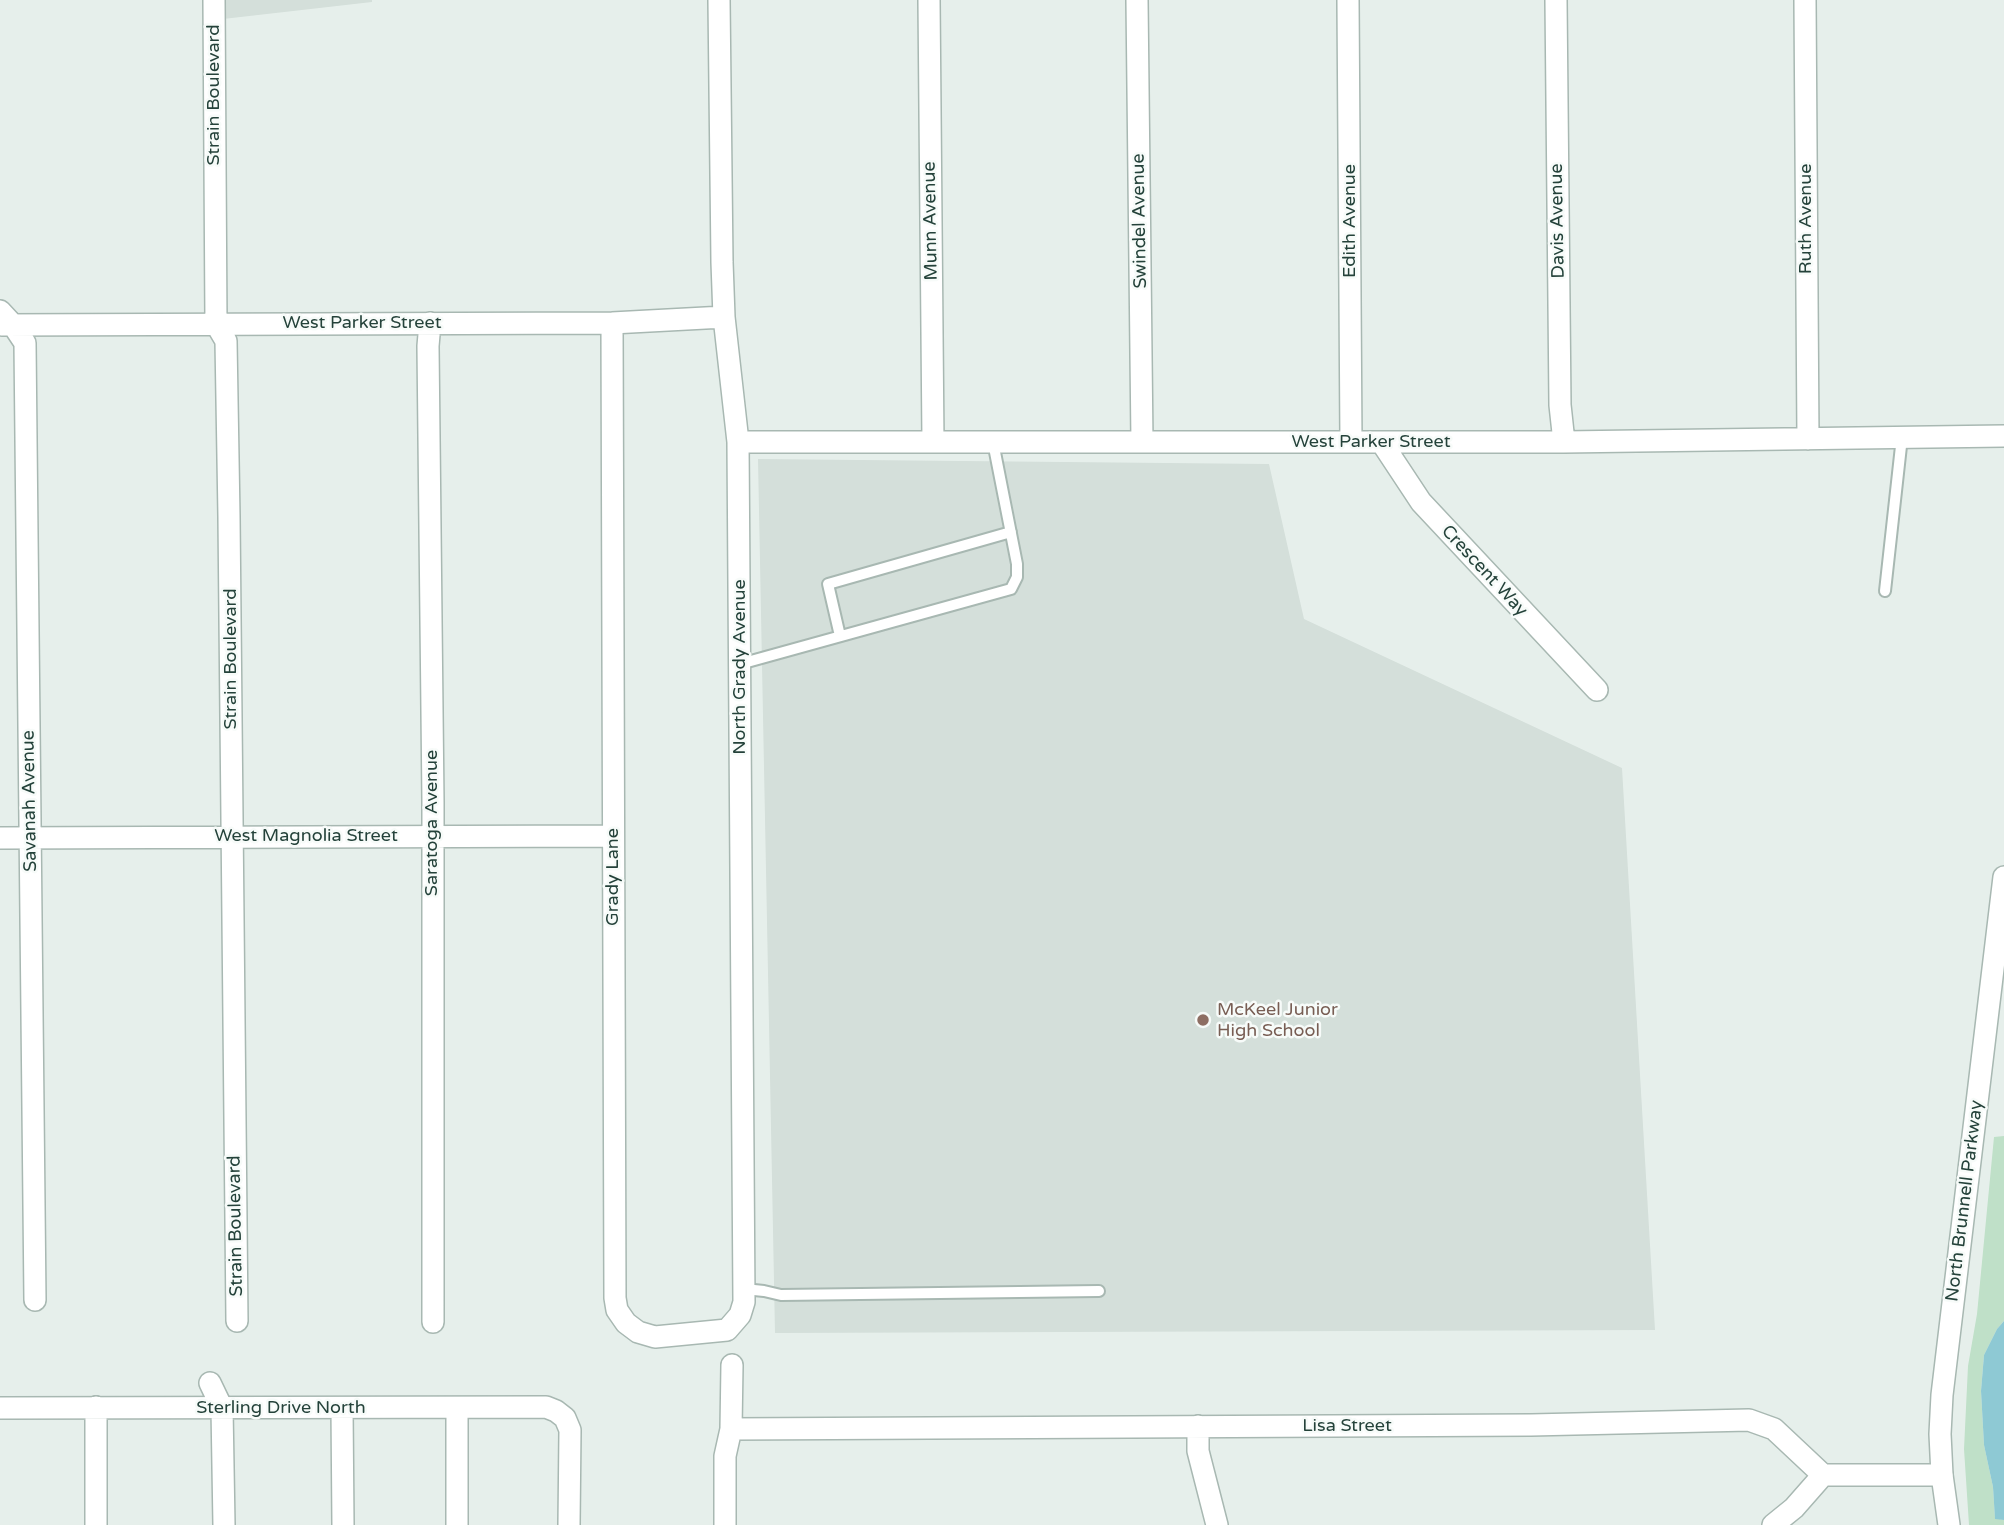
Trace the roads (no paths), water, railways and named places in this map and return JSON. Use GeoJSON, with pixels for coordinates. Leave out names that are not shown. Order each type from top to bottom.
{"type":"FeatureCollection","features":[{"type":"Feature","properties":{"kind":"street","name":"Strain Boulevard"},"geometry":{"type":"LineString","coordinates":[[214,0],[216,324],[226,341],[237,1321]]}},
{"type":"Feature","properties":{"kind":"street","name":"North Grady Avenue"},"geometry":{"type":"LineString","coordinates":[[719,0],[724,317],[738,442],[744,1289],[740,1314],[727,1331]]}},
{"type":"Feature","properties":{"kind":"street","name":"Munn Avenue"},"geometry":{"type":"LineString","coordinates":[[929,0],[933,442]]}},
{"type":"Feature","properties":{"kind":"street","name":"Swindel Avenue"},"geometry":{"type":"LineString","coordinates":[[1137,0],[1142,442]]}},
{"type":"Feature","properties":{"kind":"street","name":"Edith Avenue"},"geometry":{"type":"LineString","coordinates":[[1348,0],[1351,442]]}},
{"type":"Feature","properties":{"kind":"street","name":"Davis Avenue"},"geometry":{"type":"LineString","coordinates":[[1556,0],[1560,405],[1564,442]]}},
{"type":"Feature","properties":{"kind":"street","name":"Ruth Avenue"},"geometry":{"type":"LineString","coordinates":[[1805,0],[1808,439]]}},
{"type":"Feature","properties":{"kind":"street","name":"West Parker Street"},"geometry":{"type":"LineString","coordinates":[[4,320],[216,324],[612,323],[724,317]]}},
{"type":"Feature","properties":{"kind":"street","name":"Savanah Avenue"},"geometry":{"type":"LineString","coordinates":[[4,320],[24,343],[35,1300]]}},
{"type":"Feature","properties":{"kind":"street","name":"Saratoga Avenue"},"geometry":{"type":"LineString","coordinates":[[430,323],[433,1322]]}},
{"type":"Feature","properties":{"kind":"street","name":"Grady Lane"},"geometry":{"type":"LineString","coordinates":[[612,323],[612,836],[617,1310],[626,1323],[638,1332],[655,1337],[727,1331]]}},
{"type":"Feature","properties":{"kind":"street","name":"West Parker Street"},"geometry":{"type":"LineString","coordinates":[[738,442],[1382,443],[2004,436]]}},
{"type":"Feature","properties":{"kind":"street","name":"Crescent Way"},"geometry":{"type":"LineString","coordinates":[[1382,443],[1421,502],[1597,690]]}},
{"type":"Feature","properties":{"kind":"street","name":"West Magnolia Street"},"geometry":{"type":"LineString","coordinates":[[0,838],[612,836]]}},
{"type":"Feature","properties":{"kind":"street","name":"North Brunnell Parkway"},"geometry":{"type":"LineString","coordinates":[[1949,1525],[1940,1434],[1946,1353],[1997,989],[2004,877]]}},
{"type":"Feature","properties":{"kind":"street"},"geometry":{"type":"LineString","coordinates":[[725,1525],[725,1456],[732,1429],[732,1365]]}},
{"type":"Feature","properties":{"kind":"street"},"geometry":{"type":"LineString","coordinates":[[210,1383],[222,1408],[224,1525]]}},
{"type":"Feature","properties":{"kind":"street"},"geometry":{"type":"LineString","coordinates":[[96,1407],[96,1525]]}},
{"type":"Feature","properties":{"kind":"street","name":"Sterling Drive North"},"geometry":{"type":"LineString","coordinates":[[0,1408],[546,1407],[565,1418],[570,1430],[569,1525]]}},
{"type":"Feature","properties":{"kind":"street"},"geometry":{"type":"LineString","coordinates":[[342,1408],[343,1525]]}},
{"type":"Feature","properties":{"kind":"street"},"geometry":{"type":"LineString","coordinates":[[457,1408],[457,1525]]}},
{"type":"Feature","properties":{"kind":"street","name":"Lisa Street"},"geometry":{"type":"LineString","coordinates":[[732,1429],[1517,1425],[1749,1420],[1774,1429],[1823,1475]]}},
{"type":"Feature","properties":{"kind":"street"},"geometry":{"type":"LineString","coordinates":[[1198,1426],[1198,1451],[1217,1525]]}},
{"type":"Feature","properties":{"kind":"street"},"geometry":{"type":"LineString","coordinates":[[1773,1525],[1794,1508],[1823,1475],[1942,1475]]}},
{"type":"Feature","properties":{"kind":"lane"},"geometry":{"type":"LineString","coordinates":[[1885,591],[1902,438]]}},
{"type":"Feature","properties":{"kind":"lane"},"geometry":{"type":"LineString","coordinates":[[740,664],[1011,589],[1017,577],[1017,564],[993,442]]}},
{"type":"Feature","properties":{"kind":"lane"},"geometry":{"type":"LineString","coordinates":[[840,636],[828,584],[1011,532]]}},
{"type":"Feature","properties":{"kind":"lane"},"geometry":{"type":"LineString","coordinates":[[744,1289],[781,1295],[1099,1291]]}},
{"type":"Feature","properties":{"kind":"water"},"geometry":{"type":"Polygon","coordinates":[[[2004,1321],[2004,1520],[1995,1519],[1993,1487],[1984,1445],[1981,1391],[1984,1355],[2004,1321]]]}},
{"type":"Feature","properties":{"kind":"place","name":"McKeel Junior High School"},"geometry":{"type":"Point","coordinates":[1203,1020]}}]}
